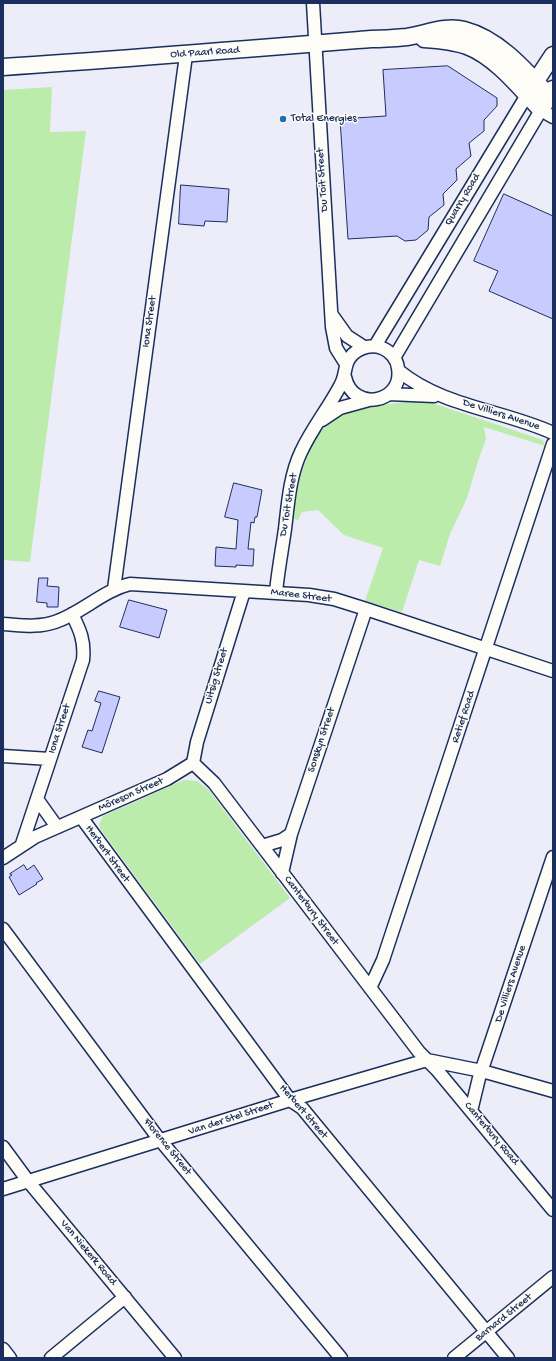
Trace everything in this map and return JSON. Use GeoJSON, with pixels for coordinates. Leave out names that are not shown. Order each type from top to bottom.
{"type":"FeatureCollection","features":[{"type":"Feature","properties":{"kind":"main road","name":"Old Paarl Road"},"geometry":{"type":"LineString","coordinates":[[3,67],[186,55],[407,37],[446,29],[464,30],[489,41],[507,54],[535,81],[550,103]]}},
{"type":"Feature","properties":{"kind":"main road"},"geometry":{"type":"LineString","coordinates":[[464,30],[471,42],[494,57],[502,70]]}},
{"type":"Feature","properties":{"kind":"main road","name":"Old Paarl Road"},"geometry":{"type":"LineString","coordinates":[[407,37],[445,41],[468,47],[486,57],[502,70],[527,95],[550,103]]}},
{"type":"Feature","properties":{"kind":"main road","name":"Quarry Road"},"geometry":{"type":"LineString","coordinates":[[527,95],[553,55]]}},
{"type":"Feature","properties":{"kind":"street","name":"Du Toit Street"},"geometry":{"type":"LineString","coordinates":[[313,3],[314,44],[332,327],[336,348],[346,364]]}},
{"type":"Feature","properties":{"kind":"street","name":"Iona Street"},"geometry":{"type":"LineString","coordinates":[[114,589],[186,55]]}},
{"type":"Feature","properties":{"kind":"street","name":"Quarry Road"},"geometry":{"type":"LineString","coordinates":[[370,347],[527,95]]}},
{"type":"Feature","properties":{"kind":"street","name":"Quarry Road"},"geometry":{"type":"LineString","coordinates":[[394,358],[550,103]]}},
{"type":"Feature","properties":{"kind":"street"},"geometry":{"type":"LineString","coordinates":[[332,316],[347,336],[370,347],[384,349],[394,358],[399,371],[396,384],[388,394],[380,399],[370,400],[360,397],[354,393],[348,386],[345,377],[346,364],[353,354],[370,347]]}},
{"type":"Feature","properties":{"kind":"street","name":"De Villiers Avenue"},"geometry":{"type":"LineString","coordinates":[[399,371],[416,383],[449,398],[553,433]]}},
{"type":"Feature","properties":{"kind":"street","name":"Du Toit Street"},"geometry":{"type":"LineString","coordinates":[[276,592],[288,503],[295,468],[305,444],[345,377]]}},
{"type":"Feature","properties":{"kind":"street","name":"De Villiers Avenue"},"geometry":{"type":"LineString","coordinates":[[388,394],[419,394],[449,398]]}},
{"type":"Feature","properties":{"kind":"street","name":"Du Toit Street"},"geometry":{"type":"LineString","coordinates":[[318,423],[340,408],[370,400]]}},
{"type":"Feature","properties":{"kind":"street","name":"Retief Road"},"geometry":{"type":"LineString","coordinates":[[370,988],[383,960],[553,444]]}},
{"type":"Feature","properties":{"kind":"street","name":"Maree Street"},"geometry":{"type":"LineString","coordinates":[[3,624],[31,626],[47,624],[72,614],[114,589],[137,584],[276,592],[334,599],[553,671]]}},
{"type":"Feature","properties":{"kind":"street","name":"Uitsig Street"},"geometry":{"type":"LineString","coordinates":[[193,763],[197,742],[244,590]]}},
{"type":"Feature","properties":{"kind":"street","name":"Sonskyn Street"},"geometry":{"type":"LineString","coordinates":[[282,873],[291,834],[366,609]]}},
{"type":"Feature","properties":{"kind":"street","name":"Iona Street"},"geometry":{"type":"LineString","coordinates":[[22,844],[83,655],[84,642],[82,634],[72,614]]}},
{"type":"Feature","properties":{"kind":"street"},"geometry":{"type":"LineString","coordinates":[[3,756],[50,759]]}},
{"type":"Feature","properties":{"kind":"street","name":"Môreson Street"},"geometry":{"type":"LineString","coordinates":[[3,858],[22,844],[167,779],[193,763]]}},
{"type":"Feature","properties":{"kind":"street","name":"Canterbury Street"},"geometry":{"type":"LineString","coordinates":[[193,763],[214,782],[419,1052],[427,1060]]}},
{"type":"Feature","properties":{"kind":"street"},"geometry":{"type":"LineString","coordinates":[[37,799],[57,827]]}},
{"type":"Feature","properties":{"kind":"street","name":"Herbert Street"},"geometry":{"type":"LineString","coordinates":[[80,817],[290,1100],[302,1108],[508,1358]]}},
{"type":"Feature","properties":{"kind":"street"},"geometry":{"type":"LineString","coordinates":[[262,846],[282,840],[291,834]]}},
{"type":"Feature","properties":{"kind":"street"},"geometry":{"type":"LineString","coordinates":[[270,857],[281,848],[291,834]]}},
{"type":"Feature","properties":{"kind":"street","name":"De Villiers Avenue"},"geometry":{"type":"LineString","coordinates":[[471,1111],[482,1071],[553,857]]}},
{"type":"Feature","properties":{"kind":"street","name":"Florence Street"},"geometry":{"type":"LineString","coordinates":[[3,929],[162,1141],[341,1358]]}},
{"type":"Feature","properties":{"kind":"street","name":"Van der Stel Street"},"geometry":{"type":"LineString","coordinates":[[3,1189],[162,1141],[290,1100],[427,1060],[482,1071],[553,1091]]}},
{"type":"Feature","properties":{"kind":"street","name":"Canterbury Road"},"geometry":{"type":"LineString","coordinates":[[427,1060],[437,1070],[553,1210]]}},
{"type":"Feature","properties":{"kind":"street","name":"Van Niekerk Road"},"geometry":{"type":"LineString","coordinates":[[3,1147],[28,1181],[175,1358]]}},
{"type":"Feature","properties":{"kind":"street","name":"Barnard Street"},"geometry":{"type":"LineString","coordinates":[[454,1358],[553,1277]]}},
{"type":"Feature","properties":{"kind":"street"},"geometry":{"type":"LineString","coordinates":[[51,1358],[125,1297]]}},
{"type":"Feature","properties":{"kind":"street"},"geometry":{"type":"LineString","coordinates":[[3,1349],[10,1358]]}},
{"type":"Feature","properties":{"kind":"green space"},"geometry":{"type":"Polygon","coordinates":[[[52,87],[50,132],[86,131],[30,562],[3,560],[3,90],[52,87]]]}},
{"type":"Feature","properties":{"kind":"green space"},"geometry":{"type":"Polygon","coordinates":[[[418,400],[426,401],[543,440],[545,446],[484,427],[486,439],[467,498],[450,534],[440,566],[419,560],[402,612],[365,601],[383,548],[344,535],[318,510],[302,512],[298,520],[291,518],[297,490],[306,460],[321,432],[330,421],[350,411],[418,400]]]}},
{"type":"Feature","properties":{"kind":"green space"},"geometry":{"type":"Polygon","coordinates":[[[184,780],[197,781],[208,789],[290,898],[200,964],[101,830],[99,825],[103,816],[184,780]]]}},
{"type":"Feature","properties":{"kind":"building"},"geometry":{"type":"Polygon","coordinates":[[[448,66],[497,98],[497,106],[484,120],[484,131],[469,143],[471,156],[456,169],[457,180],[443,194],[444,205],[429,217],[428,230],[416,240],[405,241],[397,236],[348,239],[340,119],[386,116],[383,70],[448,66]]]}},
{"type":"Feature","properties":{"kind":"building"},"geometry":{"type":"Polygon","coordinates":[[[181,185],[229,189],[227,222],[205,221],[204,226],[179,224],[181,185]]]}},
{"type":"Feature","properties":{"kind":"building"},"geometry":{"type":"Polygon","coordinates":[[[504,194],[553,216],[553,319],[489,291],[498,271],[474,261],[504,194]]]}},
{"type":"Feature","properties":{"kind":"building"},"geometry":{"type":"Polygon","coordinates":[[[234,483],[262,490],[257,517],[255,517],[254,523],[251,522],[248,549],[254,549],[253,566],[215,566],[216,547],[236,549],[238,520],[225,517],[234,483]]]}},
{"type":"Feature","properties":{"kind":"building"},"geometry":{"type":"Polygon","coordinates":[[[39,578],[48,578],[47,586],[59,587],[58,607],[47,607],[47,603],[37,602],[39,578]]]}},
{"type":"Feature","properties":{"kind":"building"},"geometry":{"type":"Polygon","coordinates":[[[129,600],[167,610],[159,638],[120,627],[129,600]]]}},
{"type":"Feature","properties":{"kind":"building"},"geometry":{"type":"Polygon","coordinates":[[[99,691],[120,697],[102,753],[82,747],[88,730],[92,731],[101,703],[95,701],[99,691]]]}},
{"type":"Feature","properties":{"kind":"building"},"geometry":{"type":"Polygon","coordinates":[[[24,865],[27,870],[34,865],[43,879],[19,895],[9,877],[12,875],[10,874],[24,865]]]}},
{"type":"Feature","properties":{"kind":"place","name":"Total Energies"},"geometry":{"type":"Point","coordinates":[283,119]}}]}
